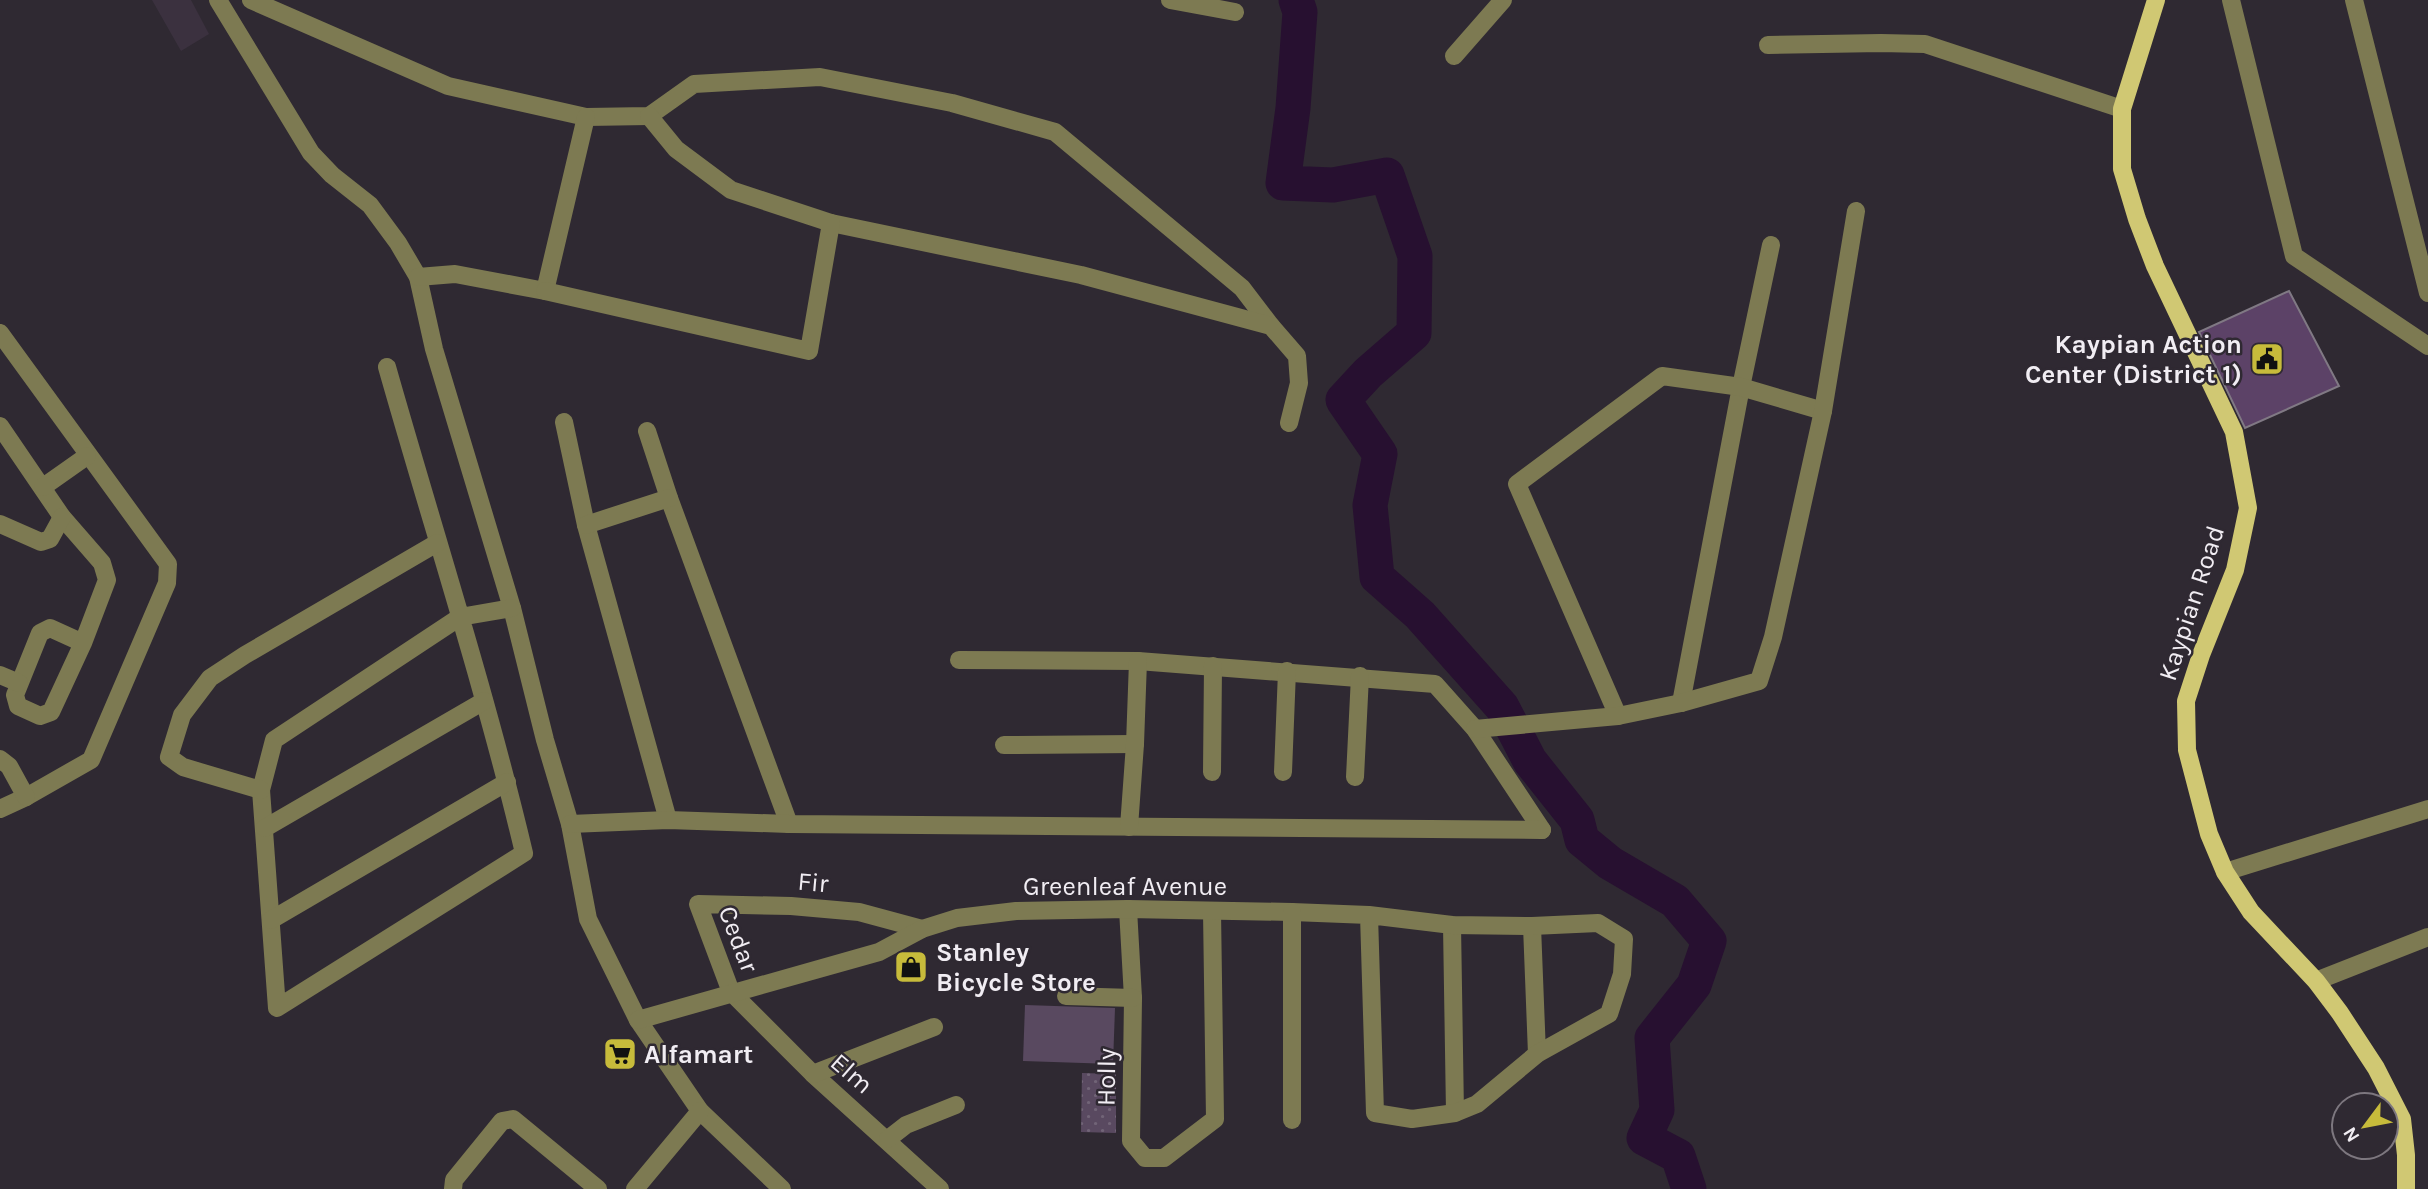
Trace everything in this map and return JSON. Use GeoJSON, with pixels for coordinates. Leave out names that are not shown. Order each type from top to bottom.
{"type":"FeatureCollection","features":[{"type":"Feature","properties":{"kind":"main road","name":"Kaypian Road"},"geometry":{"type":"LineString","coordinates":[[2157,0],[2122,109],[2122,169],[2155,266],[2234,432],[2248,508],[2235,570],[2186,701],[2187,750],[2209,834],[2225,872],[2251,912],[2316,981],[2340,1013],[2376,1068],[2402,1119],[2406,1189]]}},
{"type":"Feature","properties":{"kind":"street"},"geometry":{"type":"LineString","coordinates":[[218,0],[311,153],[332,176],[370,205],[398,243],[418,277],[434,349],[512,608],[545,740],[570,824],[588,919],[638,1020],[700,1111],[782,1189]]}},
{"type":"Feature","properties":{"kind":"street"},"geometry":{"type":"LineString","coordinates":[[251,0],[448,86],[586,117],[649,116],[694,84],[820,77],[952,103],[1055,132],[1242,288],[1297,356],[1299,383],[1289,423]]}},
{"type":"Feature","properties":{"kind":"street"},"geometry":{"type":"LineString","coordinates":[[1170,0],[1236,12]]}},
{"type":"Feature","properties":{"kind":"street"},"geometry":{"type":"LineString","coordinates":[[2231,0],[2294,256],[2428,346]]}},
{"type":"Feature","properties":{"kind":"street"},"geometry":{"type":"LineString","coordinates":[[2354,0],[2428,293]]}},
{"type":"Feature","properties":{"kind":"street"},"geometry":{"type":"LineString","coordinates":[[1454,56],[1501,1]]}},
{"type":"Feature","properties":{"kind":"street"},"geometry":{"type":"LineString","coordinates":[[1768,45],[1925,44],[2122,109]]}},
{"type":"Feature","properties":{"kind":"street"},"geometry":{"type":"LineString","coordinates":[[649,116],[676,149],[731,190],[831,223],[1081,275],[1271,326]]}},
{"type":"Feature","properties":{"kind":"street"},"geometry":{"type":"LineString","coordinates":[[545,290],[586,117]]}},
{"type":"Feature","properties":{"kind":"street"},"geometry":{"type":"LineString","coordinates":[[1482,728],[1618,716],[1681,703],[1759,681],[1773,637],[1823,411],[1856,211]]}},
{"type":"Feature","properties":{"kind":"street"},"geometry":{"type":"LineString","coordinates":[[418,277],[455,274],[545,290],[809,351],[831,223]]}},
{"type":"Feature","properties":{"kind":"street"},"geometry":{"type":"LineString","coordinates":[[1681,703],[1771,245]]}},
{"type":"Feature","properties":{"kind":"street"},"geometry":{"type":"LineString","coordinates":[[0,333],[168,564],[167,583],[91,760],[26,797],[0,808]]}},
{"type":"Feature","properties":{"kind":"street"},"geometry":{"type":"LineString","coordinates":[[387,367],[437,543],[460,617],[507,782],[524,853],[277,1008],[261,790],[274,740],[460,617],[512,608]]}},
{"type":"Feature","properties":{"kind":"street"},"geometry":{"type":"LineString","coordinates":[[1618,716],[1517,484],[1662,376],[1741,387],[1823,411]]}},
{"type":"Feature","properties":{"kind":"street"},"geometry":{"type":"LineString","coordinates":[[564,422],[586,525],[668,820]]}},
{"type":"Feature","properties":{"kind":"street"},"geometry":{"type":"LineString","coordinates":[[0,426],[62,517],[102,564],[107,580],[83,642],[51,712],[40,716],[18,706],[15,695],[40,633],[50,628],[83,642]]}},
{"type":"Feature","properties":{"kind":"street"},"geometry":{"type":"LineString","coordinates":[[647,432],[789,824]]}},
{"type":"Feature","properties":{"kind":"street"},"geometry":{"type":"LineString","coordinates":[[43,487],[87,456]]}},
{"type":"Feature","properties":{"kind":"street"},"geometry":{"type":"LineString","coordinates":[[586,525],[669,498]]}},
{"type":"Feature","properties":{"kind":"street"},"geometry":{"type":"LineString","coordinates":[[0,524],[41,542],[50,539],[62,517]]}},
{"type":"Feature","properties":{"kind":"street"},"geometry":{"type":"LineString","coordinates":[[261,790],[183,767],[169,757],[182,715],[210,678],[437,543]]}},
{"type":"Feature","properties":{"kind":"street"},"geometry":{"type":"LineString","coordinates":[[570,824],[668,820],[789,824],[1542,830],[1482,728],[1435,684],[1360,676],[1138,661],[959,660]]}},
{"type":"Feature","properties":{"kind":"street"},"geometry":{"type":"LineString","coordinates":[[1129,827],[1138,661]]}},
{"type":"Feature","properties":{"kind":"street"},"geometry":{"type":"LineString","coordinates":[[1212,772],[1213,666]]}},
{"type":"Feature","properties":{"kind":"street"},"geometry":{"type":"LineString","coordinates":[[1283,772],[1287,671]]}},
{"type":"Feature","properties":{"kind":"street"},"geometry":{"type":"LineString","coordinates":[[0,675],[19,683]]}},
{"type":"Feature","properties":{"kind":"street"},"geometry":{"type":"LineString","coordinates":[[1355,777],[1360,676]]}},
{"type":"Feature","properties":{"kind":"street"},"geometry":{"type":"LineString","coordinates":[[265,828],[484,701]]}},
{"type":"Feature","properties":{"kind":"street"},"geometry":{"type":"LineString","coordinates":[[1004,745],[1135,744]]}},
{"type":"Feature","properties":{"kind":"street"},"geometry":{"type":"LineString","coordinates":[[0,759],[9,766],[26,797]]}},
{"type":"Feature","properties":{"kind":"street"},"geometry":{"type":"LineString","coordinates":[[271,920],[507,782]]}},
{"type":"Feature","properties":{"kind":"street"},"geometry":{"type":"LineString","coordinates":[[2225,872],[2428,808]]}},
{"type":"Feature","properties":{"kind":"street","name":"Fir"},"geometry":{"type":"LineString","coordinates":[[698,904],[791,906],[859,912],[922,929]]}},
{"type":"Feature","properties":{"kind":"street","name":"Cedar"},"geometry":{"type":"LineString","coordinates":[[698,904],[732,992]]}},
{"type":"Feature","properties":{"kind":"street","name":"Greenleaf Avenue"},"geometry":{"type":"LineString","coordinates":[[638,1020],[879,952],[922,929],[957,918],[1016,911],[1128,909],[1292,912],[1370,915],[1452,925],[1598,923],[1624,939],[1622,974],[1609,1014],[1537,1054]]}},
{"type":"Feature","properties":{"kind":"street","name":"Holly"},"geometry":{"type":"LineString","coordinates":[[1128,909],[1133,998],[1131,1141],[1145,1158],[1164,1158],[1215,1119],[1212,911]]}},
{"type":"Feature","properties":{"kind":"street"},"geometry":{"type":"LineString","coordinates":[[1292,912],[1292,1119]]}},
{"type":"Feature","properties":{"kind":"street"},"geometry":{"type":"LineString","coordinates":[[1370,915],[1376,1113],[1412,1119],[1455,1112],[1477,1104],[1537,1054],[1532,926]]}},
{"type":"Feature","properties":{"kind":"street"},"geometry":{"type":"LineString","coordinates":[[1452,925],[1455,1112]]}},
{"type":"Feature","properties":{"kind":"street"},"geometry":{"type":"LineString","coordinates":[[2316,981],[2428,937]]}},
{"type":"Feature","properties":{"kind":"street","name":"Elm"},"geometry":{"type":"LineString","coordinates":[[732,992],[813,1074],[888,1139],[940,1189]]}},
{"type":"Feature","properties":{"kind":"street"},"geometry":{"type":"LineString","coordinates":[[1066,996],[1133,998]]}},
{"type":"Feature","properties":{"kind":"street"},"geometry":{"type":"LineString","coordinates":[[813,1074],[934,1027]]}},
{"type":"Feature","properties":{"kind":"street"},"geometry":{"type":"LineString","coordinates":[[888,1139],[906,1125],[956,1105]]}},
{"type":"Feature","properties":{"kind":"street"},"geometry":{"type":"LineString","coordinates":[[635,1189],[700,1111]]}},
{"type":"Feature","properties":{"kind":"street"},"geometry":{"type":"LineString","coordinates":[[453,1189],[454,1180],[502,1121],[513,1119],[598,1189]]}},
{"type":"Feature","properties":{"kind":"shaded area"},"geometry":{"type":"Polygon","coordinates":[[[152,0],[191,0],[209,34],[181,51],[152,0]]]}},
{"type":"Feature","properties":{"kind":"shaded area"},"geometry":{"type":"Polygon","coordinates":[[[1025,1005],[1115,1008],[1113,1064],[1023,1061],[1025,1005]]]}},
{"type":"Feature","properties":{"kind":"shaded area"},"geometry":{"type":"Polygon","coordinates":[[[1082,1073],[1116,1074],[1116,1133],[1081,1132],[1082,1073]]]}},
{"type":"Feature","properties":{"kind":"building","name":"Kaypian Action Center (District 1)"},"geometry":{"type":"Polygon","coordinates":[[[2289,291],[2339,386],[2245,428],[2199,332],[2289,291]]]}},
{"type":"Feature","properties":{"kind":"building"},"geometry":{"type":"Polygon","coordinates":[[[916,954],[924,973],[904,982],[897,962],[916,954]]]}},
{"type":"Feature","properties":{"kind":"waterway"},"geometry":{"type":"LineString","coordinates":[[1296,0],[1300,12],[1293,108],[1283,183],[1333,185],[1387,175],[1415,256],[1414,333],[1368,373],[1343,400],[1380,454],[1370,505],[1377,577],[1420,615],[1502,707],[1530,761],[1577,820],[1582,840],[1610,863],[1675,901],[1709,941],[1694,985],[1652,1038],[1657,1110],[1644,1138],[1678,1156],[1689,1189]]}},
{"type":"Feature","properties":{"kind":"place","name":"Kaypian Action Center (District 1)"},"geometry":{"type":"Point","coordinates":[2267,359]}},
{"type":"Feature","properties":{"kind":"place","name":"Stanley Bicycle Store"},"geometry":{"type":"Point","coordinates":[911,967]}},
{"type":"Feature","properties":{"kind":"place","name":"Alfamart"},"geometry":{"type":"Point","coordinates":[620,1054]}}]}
